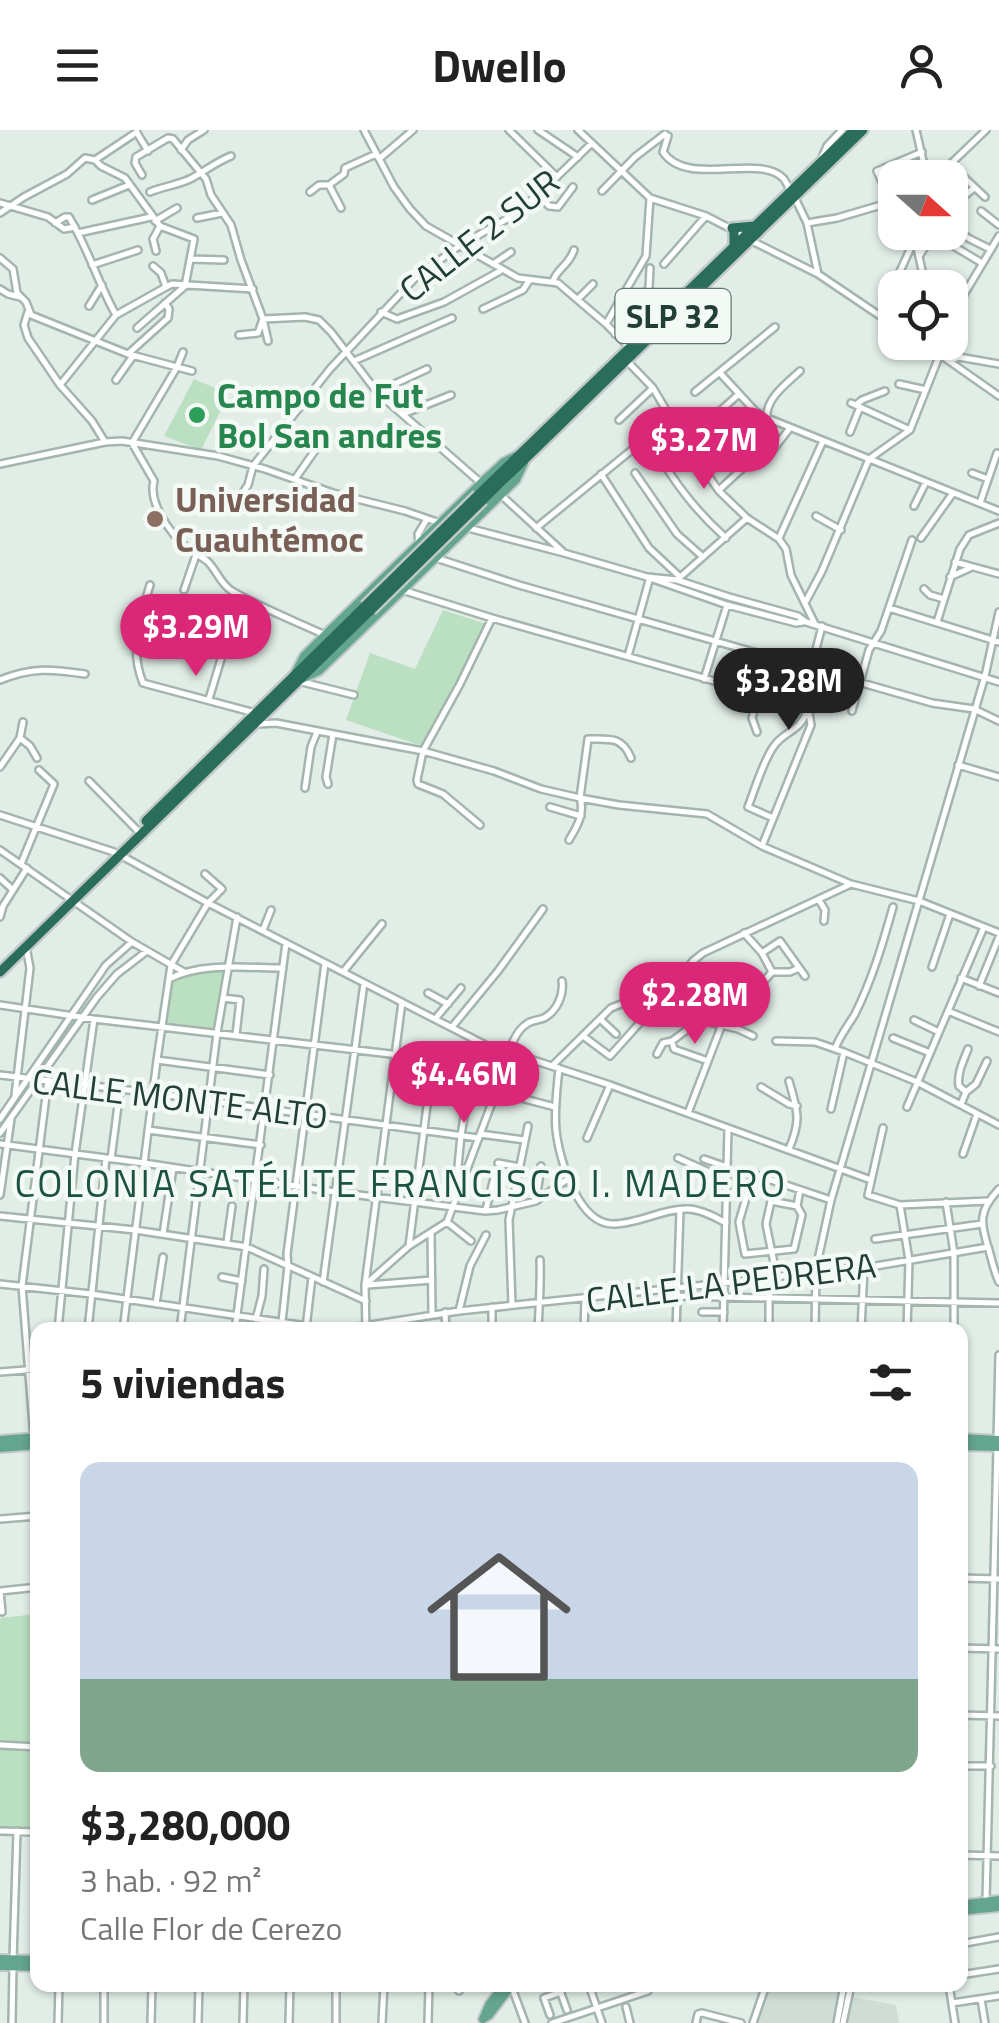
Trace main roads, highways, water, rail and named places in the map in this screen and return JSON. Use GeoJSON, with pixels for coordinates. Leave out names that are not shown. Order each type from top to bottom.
{"type":"FeatureCollection","features":[{"type":"Feature","properties":{"kind":"highway","name":"SLP 32"},"geometry":{"type":"LineString","coordinates":[[0,964],[480,498],[627,361],[854,130]]}},
{"type":"Feature","properties":{"kind":"highway","name":"SLP 32"},"geometry":{"type":"LineString","coordinates":[[523,457],[734,247],[863,130]]}},
{"type":"Feature","properties":{"kind":"highway"},"geometry":{"type":"LineString","coordinates":[[734,247],[736,230],[756,226]]}},
{"type":"Feature","properties":{"kind":"highway","name":"SLP 32"},"geometry":{"type":"LineString","coordinates":[[117,854],[137,830],[256,718]]}},
{"type":"Feature","properties":{"kind":"highway","name":"SLP 32"},"geometry":{"type":"LineString","coordinates":[[0,972],[70,899]]}},
{"type":"Feature","properties":{"kind":"main road"},"geometry":{"type":"LineString","coordinates":[[295,679],[304,656],[481,483],[504,462],[523,457]]}},
{"type":"Feature","properties":{"kind":"main road"},"geometry":{"type":"LineString","coordinates":[[295,679],[319,670],[467,528],[516,480],[523,457]]}},
{"type":"Feature","properties":{"kind":"main road"},"geometry":{"type":"LineString","coordinates":[[0,1440],[30,1441]]}},
{"type":"Feature","properties":{"kind":"main road"},"geometry":{"type":"LineString","coordinates":[[0,1448],[30,1442]]}},
{"type":"Feature","properties":{"kind":"main road"},"geometry":{"type":"LineString","coordinates":[[968,1442],[998,1443]]}},
{"type":"Feature","properties":{"kind":"main road"},"geometry":{"type":"LineString","coordinates":[[968,1906],[986,1901],[999,1904]]}},
{"type":"Feature","properties":{"kind":"main road"},"geometry":{"type":"LineString","coordinates":[[968,1907],[999,1904]]}},
{"type":"Feature","properties":{"kind":"main road"},"geometry":{"type":"LineString","coordinates":[[0,1962],[30,1964]]}},
{"type":"Feature","properties":{"kind":"main road"},"geometry":{"type":"LineString","coordinates":[[482,2021],[506,1992]]}},
{"type":"Feature","properties":{"kind":"place","name":"Campo de Fut Bol San andres"},"geometry":{"type":"Point","coordinates":[197,415]}},
{"type":"Feature","properties":{"kind":"place","name":"Universidad Cuauhtémoc"},"geometry":{"type":"Point","coordinates":[155,519]}},
{"type":"Feature","properties":{"kind":"district","name":"COLONIA SATÉLITE FRANCISCO I. MADERO"},"geometry":{"type":"Point","coordinates":[401,1183]}}]}
